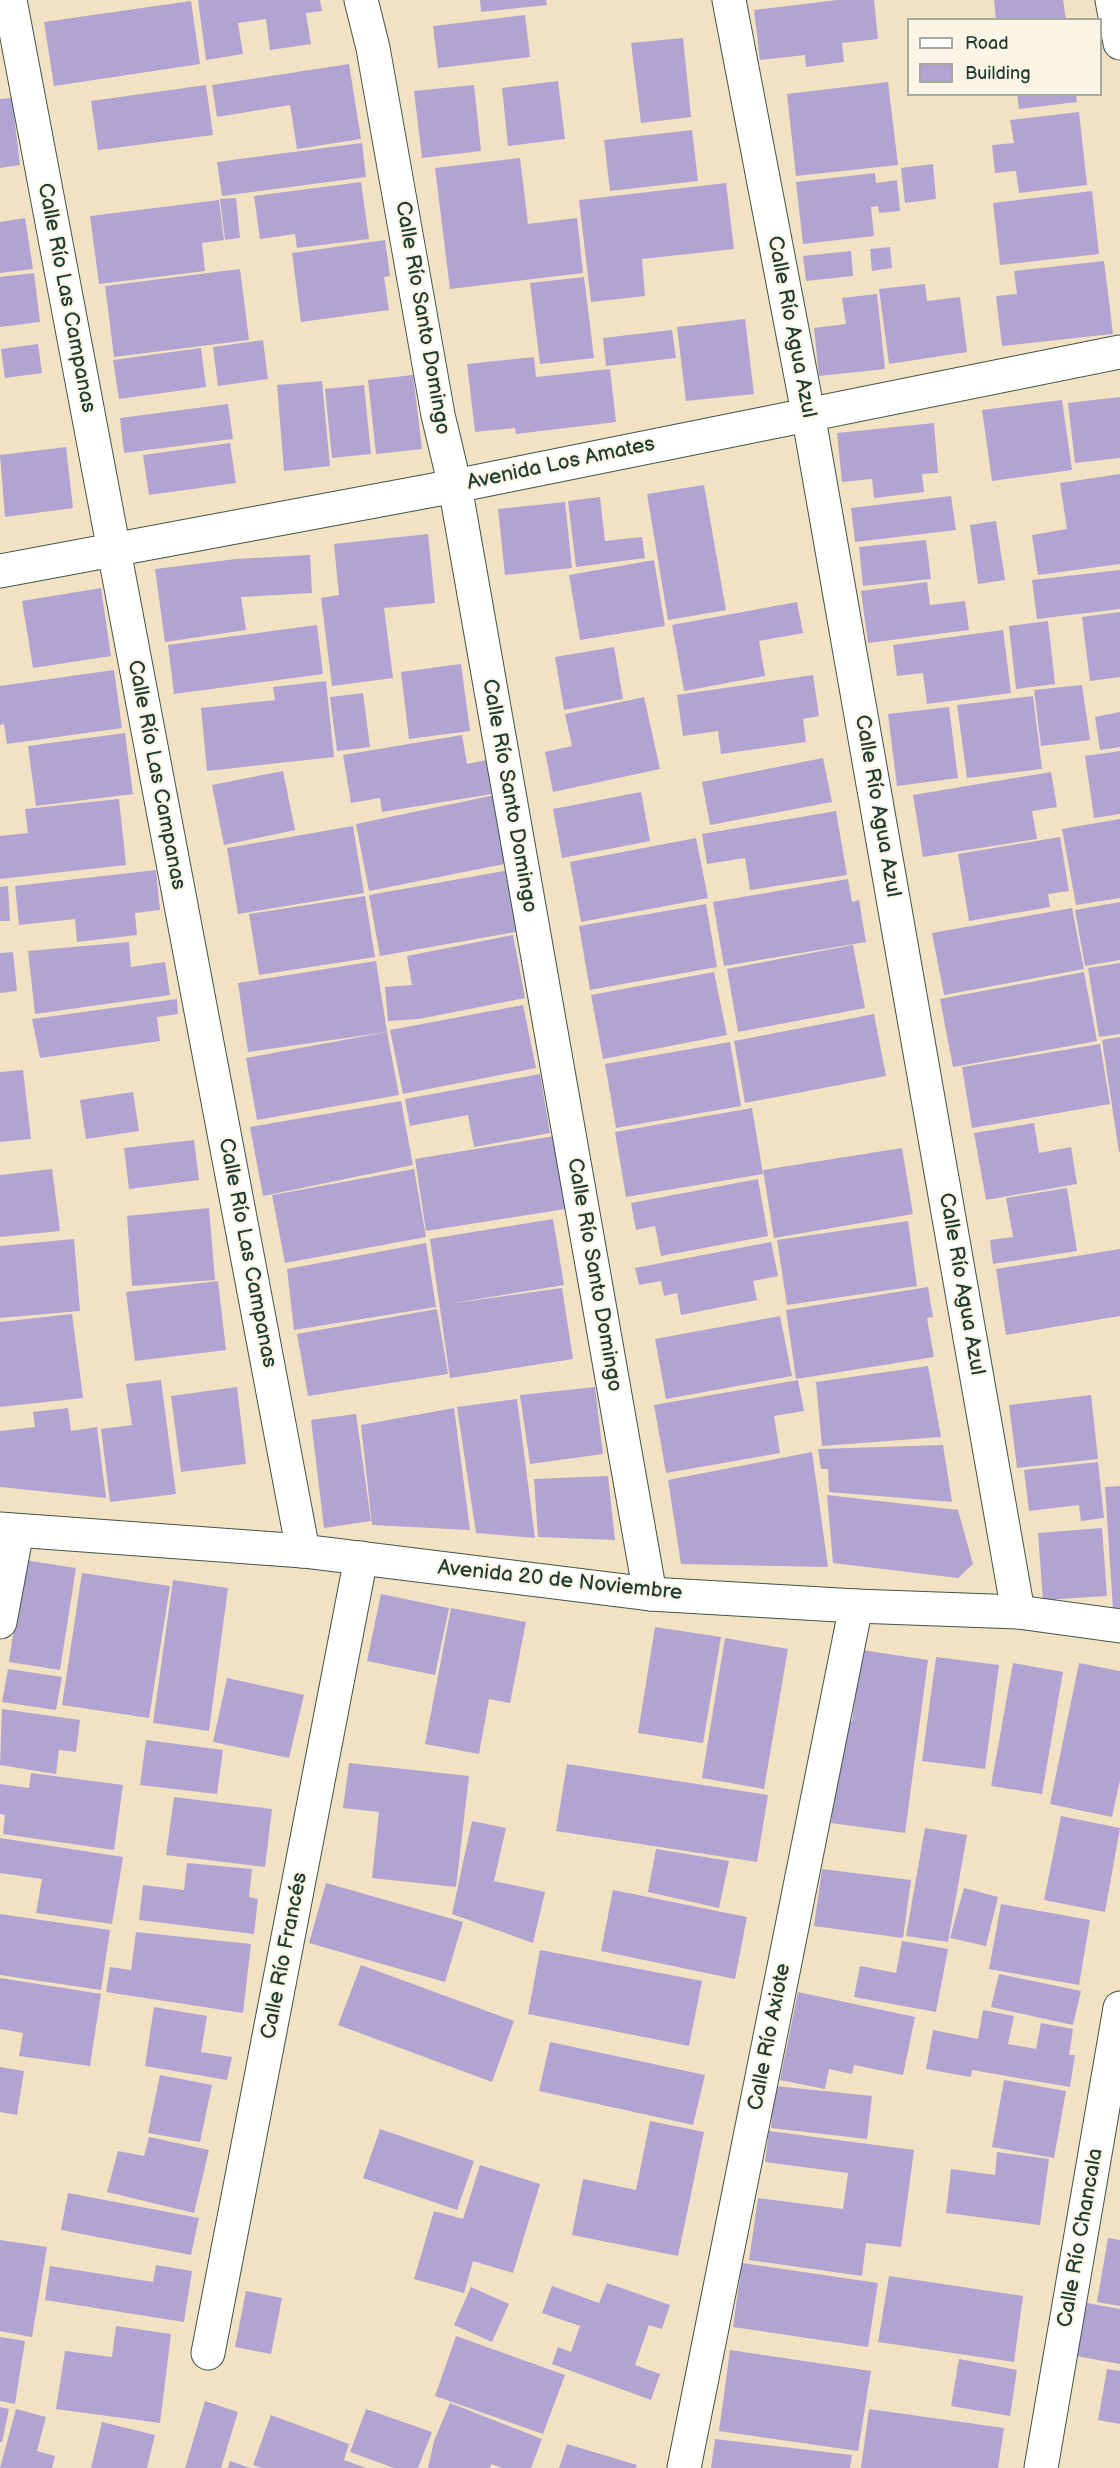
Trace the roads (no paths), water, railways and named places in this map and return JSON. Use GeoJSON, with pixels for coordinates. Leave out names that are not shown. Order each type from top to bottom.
{"type":"FeatureCollection","features":[{"type":"Feature","properties":{"kind":"street","name":"Calle Río Las Campanas"},"geometry":{"type":"LineString","coordinates":[[10,0],[303,1551]]}},
{"type":"Feature","properties":{"kind":"street","name":"Calle Río Santo Domingo"},"geometry":{"type":"LineString","coordinates":[[362,0],[373,48],[438,415],[454,486],[650,1594]]}},
{"type":"Feature","properties":{"kind":"street","name":"Calle Río Agua Azul"},"geometry":{"type":"LineString","coordinates":[[729,0],[808,413],[1018,1612]]}},
{"type":"Feature","properties":{"kind":"street"},"geometry":{"type":"LineString","coordinates":[[1112,0],[1120,43]]}},
{"type":"Feature","properties":{"kind":"street","name":"Avenida Los Amates"},"geometry":{"type":"LineString","coordinates":[[0,571],[454,486],[1120,352]]}},
{"type":"Feature","properties":{"kind":"street"},"geometry":{"type":"LineString","coordinates":[[0,1622],[8,1530]]}},
{"type":"Feature","properties":{"kind":"street","name":"Avenida 20 de Noviembre"},"geometry":{"type":"LineString","coordinates":[[8,1530],[303,1551],[650,1594],[856,1606],[1018,1612],[1120,1626]]}},
{"type":"Feature","properties":{"kind":"street","name":"Calle Río Francés"},"geometry":{"type":"LineString","coordinates":[[208,2353],[361,1558]]}},
{"type":"Feature","properties":{"kind":"street","name":"Calle Río Axiote"},"geometry":{"type":"LineString","coordinates":[[684,2468],[856,1606]]}},
{"type":"Feature","properties":{"kind":"street","name":"Calle Río Chancala"},"geometry":{"type":"LineString","coordinates":[[1041,2468],[1120,2008]]}}]}
